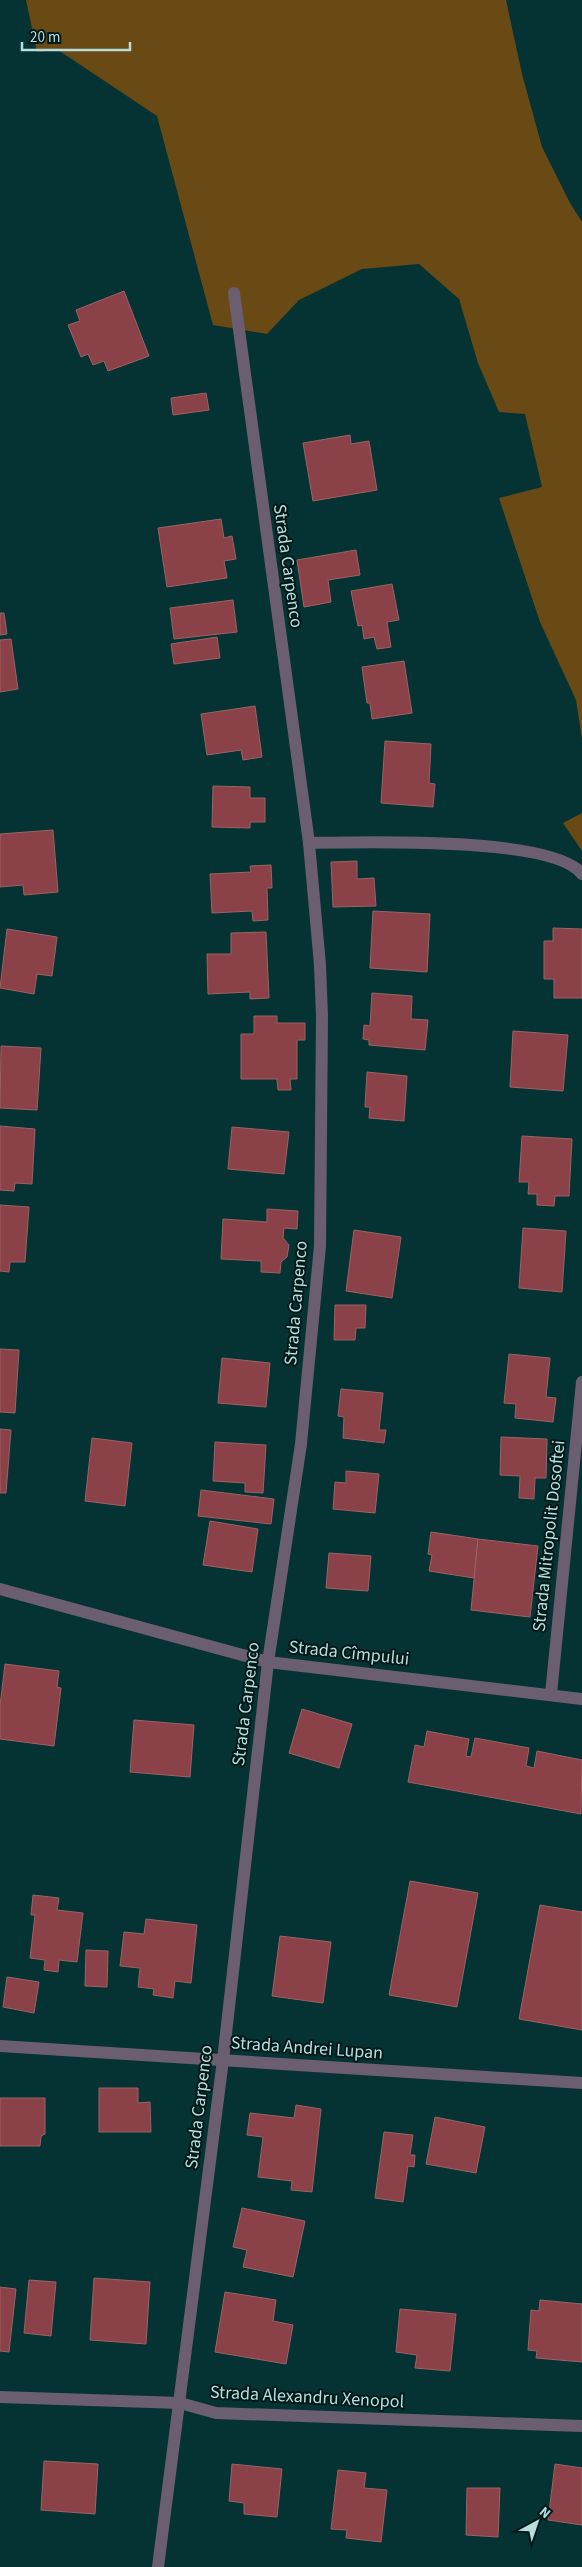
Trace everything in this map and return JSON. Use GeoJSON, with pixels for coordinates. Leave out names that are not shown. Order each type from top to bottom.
{"type":"FeatureCollection","features":[{"type":"Feature","properties":{"kind":"street","name":"Strada Carpenco"},"geometry":{"type":"LineString","coordinates":[[158,2567],[223,2060],[268,1662],[301,1444],[320,1246],[322,1016],[320,965],[309,844],[234,293]]}},
{"type":"Feature","properties":{"kind":"street"},"geometry":{"type":"LineString","coordinates":[[309,844],[368,841],[455,844],[538,854],[567,861],[582,874]]}},
{"type":"Feature","properties":{"kind":"street","name":"Strada Mitropolit Dosoftei"},"geometry":{"type":"LineString","coordinates":[[551,1694],[582,1382]]}},
{"type":"Feature","properties":{"kind":"street","name":"Strada Cîmpului"},"geometry":{"type":"LineString","coordinates":[[0,1589],[268,1662],[582,1699]]}},
{"type":"Feature","properties":{"kind":"street","name":"Strada Andrei Lupan"},"geometry":{"type":"LineString","coordinates":[[0,2046],[582,2083]]}},
{"type":"Feature","properties":{"kind":"street","name":"Strada Alexandru Xenopol"},"geometry":{"type":"LineString","coordinates":[[0,2397],[180,2403],[216,2413],[582,2426]]}},
{"type":"Feature","properties":{"kind":"shaded area"},"geometry":{"type":"Polygon","coordinates":[[[26,0],[506,0],[522,74],[542,147],[570,203],[582,222],[582,739],[576,700],[540,622],[499,498],[542,487],[525,414],[499,412],[478,363],[459,299],[419,264],[362,269],[299,300],[267,334],[213,325],[157,116],[58,50],[37,52],[26,0]]]}},
{"type":"Feature","properties":{"kind":"shaded area"},"geometry":{"type":"Polygon","coordinates":[[[582,813],[582,851],[563,823],[582,813]]]}},
{"type":"Feature","properties":{"kind":"building"},"geometry":{"type":"Polygon","coordinates":[[[124,291],[149,356],[108,371],[104,361],[93,365],[88,354],[81,357],[68,325],[80,321],[76,310],[124,291]]]}},
{"type":"Feature","properties":{"kind":"building"},"geometry":{"type":"Polygon","coordinates":[[[206,393],[209,410],[173,415],[171,398],[206,393]]]}},
{"type":"Feature","properties":{"kind":"building"},"geometry":{"type":"Polygon","coordinates":[[[350,435],[351,444],[369,441],[377,490],[313,501],[303,443],[350,435]]]}},
{"type":"Feature","properties":{"kind":"building"},"geometry":{"type":"Polygon","coordinates":[[[221,519],[224,538],[232,536],[236,559],[224,561],[227,578],[167,587],[158,528],[221,519]]]}},
{"type":"Feature","properties":{"kind":"building"},"geometry":{"type":"Polygon","coordinates":[[[356,550],[360,575],[328,580],[331,602],[304,607],[297,560],[356,550]]]}},
{"type":"Feature","properties":{"kind":"building"},"geometry":{"type":"Polygon","coordinates":[[[392,584],[399,620],[387,622],[391,647],[377,649],[374,637],[364,639],[362,625],[358,626],[351,591],[392,584]]]}},
{"type":"Feature","properties":{"kind":"building"},"geometry":{"type":"Polygon","coordinates":[[[233,600],[237,632],[174,639],[170,608],[233,600]]]}},
{"type":"Feature","properties":{"kind":"building"},"geometry":{"type":"Polygon","coordinates":[[[0,613],[4,613],[7,634],[0,635],[0,613]]]}},
{"type":"Feature","properties":{"kind":"building"},"geometry":{"type":"Polygon","coordinates":[[[217,637],[220,658],[174,664],[171,644],[217,637]]]}},
{"type":"Feature","properties":{"kind":"building"},"geometry":{"type":"Polygon","coordinates":[[[11,639],[18,689],[0,692],[0,640],[11,639]]]}},
{"type":"Feature","properties":{"kind":"building"},"geometry":{"type":"Polygon","coordinates":[[[404,661],[412,713],[372,719],[370,703],[367,703],[362,667],[404,661]]]}},
{"type":"Feature","properties":{"kind":"building"},"geometry":{"type":"Polygon","coordinates":[[[255,706],[262,757],[243,760],[241,750],[207,755],[201,714],[255,706]]]}},
{"type":"Feature","properties":{"kind":"building"},"geometry":{"type":"Polygon","coordinates":[[[385,741],[431,744],[429,783],[435,784],[433,807],[381,803],[385,741]]]}},
{"type":"Feature","properties":{"kind":"building"},"geometry":{"type":"Polygon","coordinates":[[[213,786],[250,787],[250,798],[265,798],[265,822],[250,822],[250,828],[212,827],[213,786]]]}},
{"type":"Feature","properties":{"kind":"building"},"geometry":{"type":"Polygon","coordinates":[[[53,830],[58,892],[24,895],[23,885],[0,887],[0,834],[53,830]]]}},
{"type":"Feature","properties":{"kind":"building"},"geometry":{"type":"Polygon","coordinates":[[[357,861],[357,879],[374,878],[376,906],[333,907],[331,862],[357,861]]]}},
{"type":"Feature","properties":{"kind":"building"},"geometry":{"type":"Polygon","coordinates":[[[271,865],[272,888],[267,888],[268,920],[253,921],[252,911],[212,913],[210,874],[251,872],[250,866],[271,865]]]}},
{"type":"Feature","properties":{"kind":"building"},"geometry":{"type":"Polygon","coordinates":[[[373,911],[430,914],[427,972],[370,968],[373,911]]]}},
{"type":"Feature","properties":{"kind":"building"},"geometry":{"type":"Polygon","coordinates":[[[553,928],[582,929],[582,998],[554,998],[554,979],[544,979],[544,941],[553,941],[553,928]]]}},
{"type":"Feature","properties":{"kind":"building"},"geometry":{"type":"Polygon","coordinates":[[[7,929],[57,937],[52,976],[37,974],[34,994],[0,988],[7,929]]]}},
{"type":"Feature","properties":{"kind":"building"},"geometry":{"type":"Polygon","coordinates":[[[266,932],[269,998],[250,999],[250,992],[208,994],[207,954],[231,954],[231,933],[266,932]]]}},
{"type":"Feature","properties":{"kind":"building"},"geometry":{"type":"Polygon","coordinates":[[[372,993],[412,996],[411,1019],[428,1020],[425,1050],[369,1045],[369,1040],[363,1039],[364,1025],[370,1026],[372,993]]]}},
{"type":"Feature","properties":{"kind":"building"},"geometry":{"type":"Polygon","coordinates":[[[254,1016],[277,1016],[277,1023],[305,1023],[305,1040],[297,1040],[297,1079],[290,1079],[291,1090],[278,1090],[277,1079],[241,1079],[241,1034],[254,1034],[254,1016]]]}},
{"type":"Feature","properties":{"kind":"building"},"geometry":{"type":"Polygon","coordinates":[[[513,1031],[568,1035],[563,1091],[510,1087],[513,1031]]]}},
{"type":"Feature","properties":{"kind":"building"},"geometry":{"type":"Polygon","coordinates":[[[1,1046],[41,1048],[37,1110],[0,1108],[1,1046]]]}},
{"type":"Feature","properties":{"kind":"building"},"geometry":{"type":"Polygon","coordinates":[[[367,1072],[407,1076],[404,1121],[369,1118],[370,1107],[365,1107],[367,1072]]]}},
{"type":"Feature","properties":{"kind":"building"},"geometry":{"type":"Polygon","coordinates":[[[0,1126],[35,1129],[32,1184],[15,1183],[14,1191],[0,1190],[0,1126]]]}},
{"type":"Feature","properties":{"kind":"building"},"geometry":{"type":"Polygon","coordinates":[[[232,1127],[289,1132],[284,1174],[228,1169],[232,1127]]]}},
{"type":"Feature","properties":{"kind":"building"},"geometry":{"type":"Polygon","coordinates":[[[522,1136],[572,1139],[569,1196],[555,1196],[554,1206],[537,1205],[537,1194],[528,1194],[529,1182],[519,1182],[522,1136]]]}},
{"type":"Feature","properties":{"kind":"building"},"geometry":{"type":"Polygon","coordinates":[[[0,1205],[29,1207],[25,1262],[10,1262],[9,1272],[0,1271],[0,1205]]]}},
{"type":"Feature","properties":{"kind":"building"},"geometry":{"type":"Polygon","coordinates":[[[267,1209],[298,1211],[297,1229],[284,1228],[283,1238],[289,1245],[287,1257],[281,1262],[280,1273],[261,1272],[261,1261],[221,1259],[223,1219],[267,1222],[267,1209]]]}},
{"type":"Feature","properties":{"kind":"building"},"geometry":{"type":"Polygon","coordinates":[[[523,1228],[566,1231],[562,1292],[519,1288],[523,1228]]]}},
{"type":"Feature","properties":{"kind":"building"},"geometry":{"type":"Polygon","coordinates":[[[354,1230],[401,1237],[392,1298],[346,1291],[354,1230]]]}},
{"type":"Feature","properties":{"kind":"building"},"geometry":{"type":"Polygon","coordinates":[[[335,1305],[366,1305],[365,1328],[356,1328],[355,1340],[334,1340],[335,1305]]]}},
{"type":"Feature","properties":{"kind":"building"},"geometry":{"type":"Polygon","coordinates":[[[0,1349],[19,1350],[15,1413],[0,1412],[0,1349]]]}},
{"type":"Feature","properties":{"kind":"building"},"geometry":{"type":"Polygon","coordinates":[[[509,1354],[550,1358],[546,1397],[556,1398],[553,1422],[515,1418],[516,1404],[504,1403],[509,1354]]]}},
{"type":"Feature","properties":{"kind":"building"},"geometry":{"type":"Polygon","coordinates":[[[222,1358],[270,1363],[266,1407],[218,1403],[222,1358]]]}},
{"type":"Feature","properties":{"kind":"building"},"geometry":{"type":"Polygon","coordinates":[[[341,1389],[383,1393],[379,1430],[386,1430],[384,1443],[343,1438],[344,1417],[338,1416],[341,1389]]]}},
{"type":"Feature","properties":{"kind":"building"},"geometry":{"type":"Polygon","coordinates":[[[0,1429],[11,1430],[6,1493],[0,1493],[0,1429]]]}},
{"type":"Feature","properties":{"kind":"building"},"geometry":{"type":"Polygon","coordinates":[[[501,1437],[547,1439],[546,1478],[535,1478],[534,1499],[519,1498],[520,1476],[500,1475],[501,1437]]]}},
{"type":"Feature","properties":{"kind":"building"},"geometry":{"type":"Polygon","coordinates":[[[92,1438],[132,1443],[125,1506],[85,1501],[92,1438]]]}},
{"type":"Feature","properties":{"kind":"building"},"geometry":{"type":"Polygon","coordinates":[[[215,1442],[266,1445],[263,1493],[245,1492],[245,1483],[213,1481],[215,1442]]]}},
{"type":"Feature","properties":{"kind":"building"},"geometry":{"type":"Polygon","coordinates":[[[346,1471],[379,1474],[375,1513],[333,1509],[335,1482],[346,1483],[346,1471]]]}},
{"type":"Feature","properties":{"kind":"building"},"geometry":{"type":"Polygon","coordinates":[[[201,1490],[274,1499],[271,1524],[198,1516],[201,1490]]]}},
{"type":"Feature","properties":{"kind":"building"},"geometry":{"type":"Polygon","coordinates":[[[210,1521],[258,1529],[252,1572],[203,1565],[210,1521]]]}},
{"type":"Feature","properties":{"kind":"building"},"geometry":{"type":"Polygon","coordinates":[[[431,1532],[478,1539],[474,1578],[429,1571],[432,1555],[428,1554],[431,1532]]]}},
{"type":"Feature","properties":{"kind":"building"},"geometry":{"type":"Polygon","coordinates":[[[478,1539],[538,1546],[530,1617],[471,1610],[478,1539]]]}},
{"type":"Feature","properties":{"kind":"building"},"geometry":{"type":"Polygon","coordinates":[[[329,1553],[371,1556],[368,1591],[326,1588],[329,1553]]]}},
{"type":"Feature","properties":{"kind":"building"},"geometry":{"type":"Polygon","coordinates":[[[5,1664],[59,1671],[57,1687],[61,1688],[54,1746],[0,1739],[0,1706],[5,1664]]]}},
{"type":"Feature","properties":{"kind":"building"},"geometry":{"type":"Polygon","coordinates":[[[302,1709],[352,1724],[339,1768],[289,1753],[302,1709]]]}},
{"type":"Feature","properties":{"kind":"building"},"geometry":{"type":"Polygon","coordinates":[[[134,1720],[194,1725],[190,1777],[130,1772],[134,1720]]]}},
{"type":"Feature","properties":{"kind":"building"},"geometry":{"type":"Polygon","coordinates":[[[427,1731],[469,1739],[466,1756],[471,1757],[475,1738],[529,1748],[526,1766],[534,1768],[537,1751],[582,1760],[581,1814],[408,1782],[415,1745],[424,1747],[427,1731]]]}},
{"type":"Feature","properties":{"kind":"building"},"geometry":{"type":"Polygon","coordinates":[[[410,1881],[478,1893],[457,2007],[389,1995],[410,1881]]]}},
{"type":"Feature","properties":{"kind":"building"},"geometry":{"type":"Polygon","coordinates":[[[33,1895],[59,1898],[57,1910],[83,1913],[77,1962],[59,1960],[58,1972],[44,1970],[45,1960],[30,1958],[35,1915],[31,1915],[33,1895]]]}},
{"type":"Feature","properties":{"kind":"building"},"geometry":{"type":"Polygon","coordinates":[[[540,1905],[582,1912],[582,2030],[519,2019],[540,1905]]]}},
{"type":"Feature","properties":{"kind":"building"},"geometry":{"type":"Polygon","coordinates":[[[146,1919],[197,1925],[191,1983],[175,1981],[173,1998],[153,1995],[154,1989],[138,1987],[140,1968],[120,1966],[124,1932],[144,1934],[146,1919]]]}},
{"type":"Feature","properties":{"kind":"building"},"geometry":{"type":"Polygon","coordinates":[[[280,1936],[331,1942],[323,2003],[272,1996],[280,1936]]]}},
{"type":"Feature","properties":{"kind":"building"},"geometry":{"type":"Polygon","coordinates":[[[86,1950],[108,1951],[107,1987],[85,1986],[86,1950]]]}},
{"type":"Feature","properties":{"kind":"building"},"geometry":{"type":"Polygon","coordinates":[[[7,1977],[39,1982],[34,2013],[3,2007],[7,1977]]]}},
{"type":"Feature","properties":{"kind":"building"},"geometry":{"type":"Polygon","coordinates":[[[99,2088],[138,2088],[138,2103],[150,2102],[151,2132],[99,2132],[99,2088]]]}},
{"type":"Feature","properties":{"kind":"building"},"geometry":{"type":"Polygon","coordinates":[[[0,2098],[45,2098],[45,2134],[41,2136],[40,2146],[0,2146],[0,2098]]]}},
{"type":"Feature","properties":{"kind":"building"},"geometry":{"type":"Polygon","coordinates":[[[296,2105],[321,2109],[312,2192],[291,2190],[292,2181],[258,2177],[263,2137],[247,2135],[250,2113],[294,2118],[296,2105]]]}},
{"type":"Feature","properties":{"kind":"building"},"geometry":{"type":"Polygon","coordinates":[[[435,2117],[485,2127],[476,2173],[426,2164],[435,2117]]]}},
{"type":"Feature","properties":{"kind":"building"},"geometry":{"type":"Polygon","coordinates":[[[384,2132],[413,2135],[410,2155],[415,2155],[414,2167],[408,2166],[403,2202],[375,2198],[384,2132]]]}},
{"type":"Feature","properties":{"kind":"building"},"geometry":{"type":"Polygon","coordinates":[[[242,2208],[305,2221],[293,2277],[243,2267],[247,2250],[233,2247],[242,2208]]]}},
{"type":"Feature","properties":{"kind":"building"},"geometry":{"type":"Polygon","coordinates":[[[94,2278],[150,2282],[146,2344],[90,2340],[94,2278]]]}},
{"type":"Feature","properties":{"kind":"building"},"geometry":{"type":"Polygon","coordinates":[[[29,2280],[56,2282],[51,2336],[24,2333],[29,2280]]]}},
{"type":"Feature","properties":{"kind":"building"},"geometry":{"type":"Polygon","coordinates":[[[0,2287],[16,2289],[9,2352],[0,2351],[0,2287]]]}},
{"type":"Feature","properties":{"kind":"building"},"geometry":{"type":"Polygon","coordinates":[[[225,2292],[276,2300],[273,2321],[293,2325],[286,2364],[215,2352],[225,2292]]]}},
{"type":"Feature","properties":{"kind":"building"},"geometry":{"type":"Polygon","coordinates":[[[540,2300],[582,2304],[582,2362],[536,2358],[537,2351],[528,2350],[531,2310],[539,2311],[540,2300]]]}},
{"type":"Feature","properties":{"kind":"building"},"geometry":{"type":"Polygon","coordinates":[[[400,2309],[456,2314],[450,2371],[415,2368],[417,2355],[396,2352],[400,2309]]]}},
{"type":"Feature","properties":{"kind":"building"},"geometry":{"type":"Polygon","coordinates":[[[44,2461],[98,2464],[95,2514],[41,2510],[44,2461]]]}},
{"type":"Feature","properties":{"kind":"building"},"geometry":{"type":"Polygon","coordinates":[[[232,2464],[282,2469],[277,2517],[244,2514],[244,2503],[229,2501],[232,2464]]]}},
{"type":"Feature","properties":{"kind":"building"},"geometry":{"type":"Polygon","coordinates":[[[555,2464],[582,2468],[582,2525],[548,2520],[555,2464]]]}},
{"type":"Feature","properties":{"kind":"building"},"geometry":{"type":"Polygon","coordinates":[[[338,2470],[366,2473],[364,2488],[387,2490],[381,2542],[346,2538],[347,2530],[331,2529],[338,2470]]]}},
{"type":"Feature","properties":{"kind":"building"},"geometry":{"type":"Polygon","coordinates":[[[467,2488],[500,2488],[498,2537],[466,2535],[467,2488]]]}}]}
